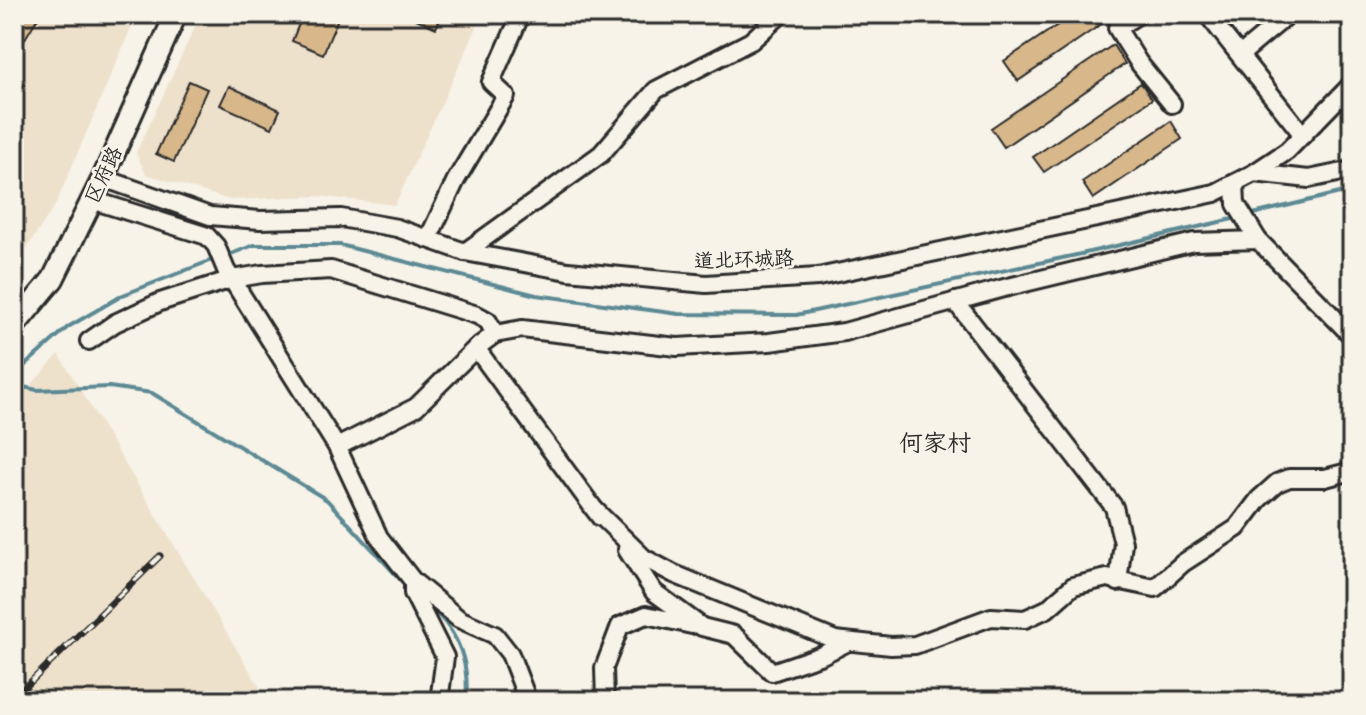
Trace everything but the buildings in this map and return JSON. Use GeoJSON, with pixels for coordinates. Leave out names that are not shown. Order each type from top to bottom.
{"type":"FeatureCollection","features":[{"type":"Feature","properties":{"kind":"main road","name":"区府路"},"geometry":{"type":"LineString","coordinates":[[14,326],[53,279],[103,178],[176,14]]}},
{"type":"Feature","properties":{"kind":"street"},"geometry":{"type":"LineString","coordinates":[[428,239],[456,180],[506,96],[491,82],[521,14]]}},
{"type":"Feature","properties":{"kind":"street"},"geometry":{"type":"LineString","coordinates":[[465,252],[601,154],[656,90],[751,41],[781,14]]}},
{"type":"Feature","properties":{"kind":"street"},"geometry":{"type":"LineString","coordinates":[[1139,14],[1117,28],[1139,63],[1172,104]]}},
{"type":"Feature","properties":{"kind":"street"},"geometry":{"type":"LineString","coordinates":[[1207,14],[1303,135]]}},
{"type":"Feature","properties":{"kind":"street"},"geometry":{"type":"LineString","coordinates":[[1240,55],[1289,14]]}},
{"type":"Feature","properties":{"kind":"street","name":"道北环城路"},"geometry":{"type":"LineString","coordinates":[[103,178],[210,216],[260,220],[341,218],[397,228],[465,252],[568,271],[706,284],[818,277],[1215,193],[1287,151],[1352,84]]}},
{"type":"Feature","properties":{"kind":"street"},"geometry":{"type":"LineString","coordinates":[[1254,173],[1309,179],[1352,170]]}},
{"type":"Feature","properties":{"kind":"street"},"geometry":{"type":"LineString","coordinates":[[1235,183],[1236,204],[1256,236],[1352,336]]}},
{"type":"Feature","properties":{"kind":"street"},"geometry":{"type":"LineString","coordinates":[[92,200],[207,236],[337,447],[379,537],[413,581],[459,619],[495,635],[510,654],[528,701]]}},
{"type":"Feature","properties":{"kind":"street"},"geometry":{"type":"LineString","coordinates":[[337,447],[416,407],[476,348],[495,334],[522,329],[677,347],[769,342],[844,332],[1194,242],[1256,236]]}},
{"type":"Feature","properties":{"kind":"street"},"geometry":{"type":"LineString","coordinates":[[89,341],[115,323],[229,275],[331,270],[477,315],[488,321],[495,334]]}},
{"type":"Feature","properties":{"kind":"street"},"geometry":{"type":"LineString","coordinates":[[955,301],[1114,507],[1123,543],[1118,582]]}},
{"type":"Feature","properties":{"kind":"street"},"geometry":{"type":"LineString","coordinates":[[476,348],[626,549],[654,592],[702,627]]}},
{"type":"Feature","properties":{"kind":"street"},"geometry":{"type":"LineString","coordinates":[[594,509],[644,558],[674,574],[835,640],[891,646],[915,645],[991,617],[1025,619],[1047,609],[1073,586],[1107,578],[1155,588],[1183,563],[1237,528],[1259,499],[1277,483],[1289,478],[1325,478],[1352,471]]}},
{"type":"Feature","properties":{"kind":"street"},"geometry":{"type":"LineString","coordinates":[[413,581],[413,593],[445,657],[439,701]]}},
{"type":"Feature","properties":{"kind":"street"},"geometry":{"type":"LineString","coordinates":[[605,701],[604,668],[620,626],[646,615],[734,635],[772,672],[822,655],[849,641]]}},
{"type":"Feature","properties":{"kind":"shaded area"},"geometry":{"type":"Polygon","coordinates":[[[14,14],[137,14],[56,204],[14,267],[14,14]]]}},
{"type":"Feature","properties":{"kind":"shaded area"},"geometry":{"type":"Polygon","coordinates":[[[201,14],[483,14],[395,205],[318,196],[230,200],[146,174],[136,153],[201,14]]]}},
{"type":"Feature","properties":{"kind":"shaded area"},"geometry":{"type":"Polygon","coordinates":[[[59,354],[268,701],[14,701],[14,404],[59,354]]]}},
{"type":"Feature","properties":{"kind":"waterway"},"geometry":{"type":"LineString","coordinates":[[1249,215],[1352,190]]}},
{"type":"Feature","properties":{"kind":"waterway"},"geometry":{"type":"LineString","coordinates":[[226,256],[254,245],[340,245],[536,295],[679,314],[796,315],[1237,218]]}},
{"type":"Feature","properties":{"kind":"waterway"},"geometry":{"type":"LineString","coordinates":[[14,375],[68,327],[123,295],[217,258]]}},
{"type":"Feature","properties":{"kind":"waterway"},"geometry":{"type":"LineString","coordinates":[[14,385],[37,390],[109,387],[152,393],[327,500],[408,588]]}},
{"type":"Feature","properties":{"kind":"waterway"},"geometry":{"type":"LineString","coordinates":[[424,602],[445,623],[459,646],[466,672],[466,701]]}},
{"type":"Feature","properties":{"kind":"railway"},"geometry":{"type":"LineString","coordinates":[[14,698],[160,556]]}},
{"type":"Feature","properties":{"kind":"district","name":"何家村"},"geometry":{"type":"Point","coordinates":[935,443]}}]}
